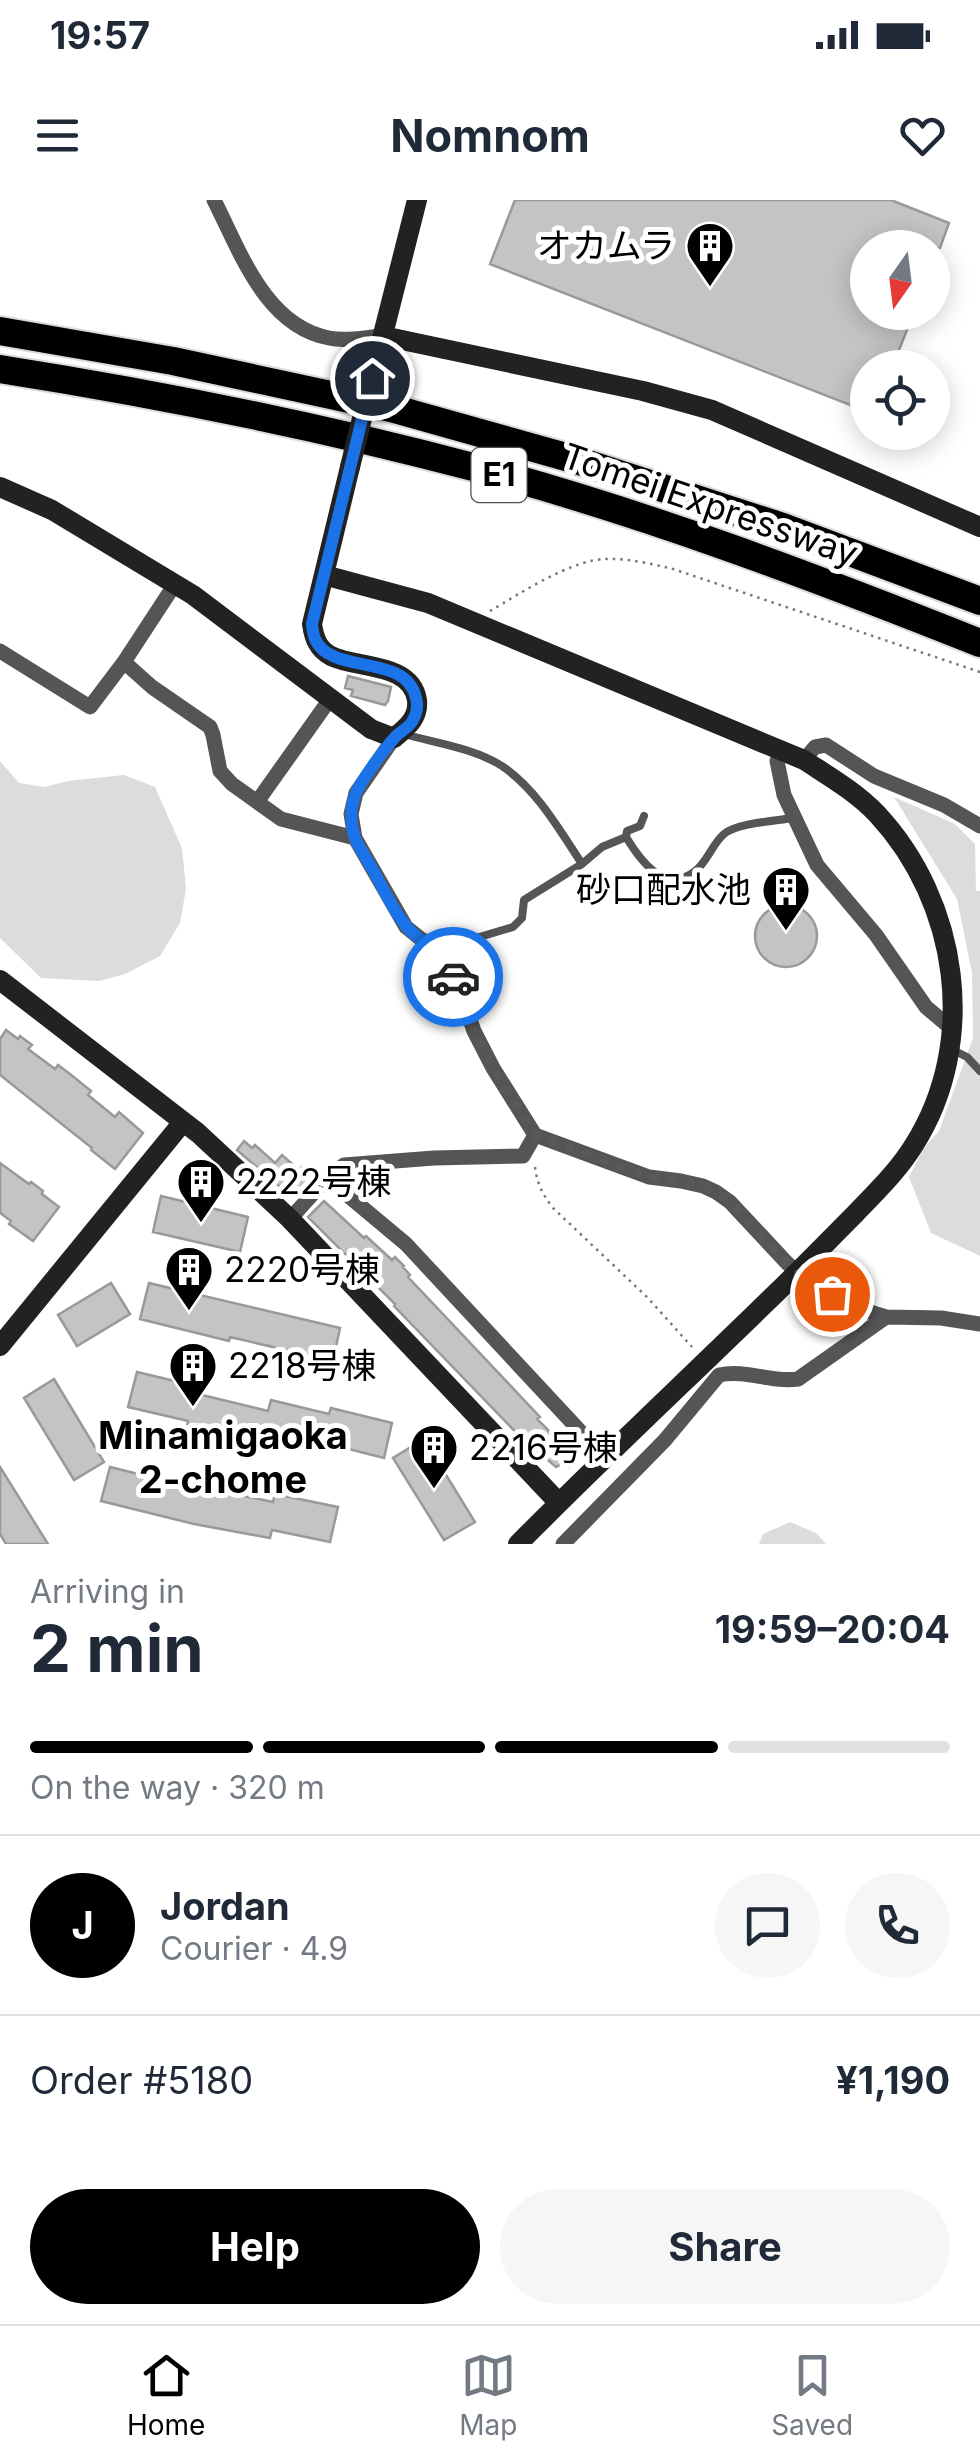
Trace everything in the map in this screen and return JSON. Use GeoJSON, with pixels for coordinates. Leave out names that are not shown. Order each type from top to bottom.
{"type":"FeatureCollection","features":[{"type":"Feature","properties":{"kind":"highway","name":"Tomei Expressway"},"geometry":{"type":"LineString","coordinates":[[0,331],[173,361],[391,408],[573,459],[782,527],[980,601]]}},
{"type":"Feature","properties":{"kind":"highway","name":"Tomei Expressway"},"geometry":{"type":"LineString","coordinates":[[0,369],[75,380],[308,427],[474,468],[633,515],[859,594],[980,643]]}},
{"type":"Feature","properties":{"kind":"street"},"geometry":{"type":"LineString","coordinates":[[214,200],[254,279],[290,322],[312,334],[334,340],[383,336],[643,391],[712,410],[980,528]]}},
{"type":"Feature","properties":{"kind":"street"},"geometry":{"type":"LineString","coordinates":[[416,200],[312,624],[314,638],[332,656],[394,672],[415,691],[418,706],[413,722],[397,735],[356,793],[351,814],[355,838],[406,927],[421,940],[444,948],[474,1031],[532,1141],[649,1177],[692,1183],[716,1192],[806,1280],[856,1308],[886,1317],[940,1318],[980,1324]]}},
{"type":"Feature","properties":{"kind":"street"},"geometry":{"type":"LineString","coordinates":[[0,487],[52,510],[175,584],[371,730],[397,735]]}},
{"type":"Feature","properties":{"kind":"street"},"geometry":{"type":"LineString","coordinates":[[324,575],[428,603],[804,760],[850,790],[894,833],[938,912],[947,949],[953,991],[951,1039],[940,1090],[916,1142],[894,1173],[712,1368],[558,1503],[518,1544]]}},
{"type":"Feature","properties":{"kind":"street"},"geometry":{"type":"LineString","coordinates":[[0,651],[90,707],[175,584]]}},
{"type":"Feature","properties":{"kind":"street"},"geometry":{"type":"LineString","coordinates":[[124,662],[152,687],[210,727],[220,771],[232,784],[281,819],[355,838]]}},
{"type":"Feature","properties":{"kind":"street"},"geometry":{"type":"LineString","coordinates":[[257,802],[330,699]]}},
{"type":"Feature","properties":{"kind":"street"},"geometry":{"type":"LineString","coordinates":[[804,760],[815,746],[826,745],[874,776],[944,805],[980,826]]}},
{"type":"Feature","properties":{"kind":"street"},"geometry":{"type":"LineString","coordinates":[[782,750],[778,767],[784,796],[818,865],[876,935],[951,1039]]}},
{"type":"Feature","properties":{"kind":"street"},"geometry":{"type":"LineString","coordinates":[[0,980],[183,1122],[290,1219],[558,1503]]}},
{"type":"Feature","properties":{"kind":"street"},"geometry":{"type":"LineString","coordinates":[[0,1346],[183,1122]]}},
{"type":"Feature","properties":{"kind":"street"},"geometry":{"type":"LineString","coordinates":[[290,1219],[344,1165],[523,1156],[532,1141]]}},
{"type":"Feature","properties":{"kind":"street"},"geometry":{"type":"LineString","coordinates":[[327,1178],[406,1244],[587,1439],[595,1420]]}},
{"type":"Feature","properties":{"kind":"street"},"geometry":{"type":"LineString","coordinates":[[712,1368],[786,1381],[798,1379],[886,1317]]}},
{"type":"Feature","properties":{"kind":"street"},"geometry":{"type":"LineString","coordinates":[[563,1544],[665,1440],[712,1368]]}},
{"type":"Feature","properties":{"kind":"lane"},"geometry":{"type":"LineString","coordinates":[[397,735],[476,754],[500,765],[526,786],[582,864]]}},
{"type":"Feature","properties":{"kind":"lane"},"geometry":{"type":"LineString","coordinates":[[444,948],[513,926],[522,918],[524,900],[602,847],[626,837],[628,831],[640,826],[644,816]]}},
{"type":"Feature","properties":{"kind":"lane"},"geometry":{"type":"LineString","coordinates":[[626,837],[650,869],[663,877],[678,879],[694,872],[724,832],[793,818]]}},
{"type":"Feature","properties":{"kind":"lane"},"geometry":{"type":"LineString","coordinates":[[951,1039],[980,1071]]}},
{"type":"Feature","properties":{"kind":"path"},"geometry":{"type":"LineString","coordinates":[[484,626],[492,610],[576,564],[605,558],[670,568],[980,672]]}},
{"type":"Feature","properties":{"kind":"path"},"geometry":{"type":"LineString","coordinates":[[532,1141],[543,1195],[680,1334]]}},
{"type":"Feature","properties":{"kind":"shaded area"},"geometry":{"type":"Polygon","coordinates":[[[0,761],[19,783],[44,787],[124,775],[155,787],[182,848],[186,889],[180,923],[160,956],[125,974],[99,981],[41,978],[0,938],[0,761]]]}},
{"type":"Feature","properties":{"kind":"shaded area"},"geometry":{"type":"Polygon","coordinates":[[[894,797],[955,824],[975,844],[976,891],[980,891],[980,1256],[931,1233],[909,1177],[923,1149],[939,1131],[973,1038],[972,973],[957,899],[894,797]]]}},
{"type":"Feature","properties":{"kind":"shaded area"},"geometry":{"type":"Polygon","coordinates":[[[790,1522],[816,1533],[826,1544],[759,1544],[763,1534],[790,1522]]]}},
{"type":"Feature","properties":{"kind":"building","name":"オカムラ"},"geometry":{"type":"Polygon","coordinates":[[[515,200],[891,200],[949,223],[946,230],[850,230],[850,330],[907,330],[899,350],[850,350],[850,405],[490,264],[515,200]]]}},
{"type":"Feature","properties":{"kind":"building"},"geometry":{"type":"Polygon","coordinates":[[[348,676],[391,687],[388,701],[385,705],[351,696],[353,690],[345,688],[348,676]]]}},
{"type":"Feature","properties":{"kind":"building","name":"砂口配水池"},"geometry":{"type":"Polygon","coordinates":[[[786,905],[808,914],[817,936],[808,958],[786,967],[764,958],[755,936],[764,914],[786,905]]]}},
{"type":"Feature","properties":{"kind":"building"},"geometry":{"type":"Polygon","coordinates":[[[6,1030],[32,1045],[28,1049],[55,1069],[58,1065],[70,1074],[115,1117],[119,1112],[143,1133],[115,1169],[0,1075],[0,1039],[6,1030]]]}},
{"type":"Feature","properties":{"kind":"building"},"geometry":{"type":"Polygon","coordinates":[[[244,1141],[252,1148],[255,1145],[275,1163],[282,1155],[312,1176],[297,1192],[287,1193],[237,1150],[244,1141]]]}},
{"type":"Feature","properties":{"kind":"building"},"geometry":{"type":"Polygon","coordinates":[[[0,1163],[31,1182],[59,1207],[33,1241],[0,1213],[0,1163]]]}},
{"type":"Feature","properties":{"kind":"building","name":"2222号棟"},"geometry":{"type":"Polygon","coordinates":[[[161,1196],[248,1217],[240,1252],[153,1232],[161,1196]]]}},
{"type":"Feature","properties":{"kind":"building"},"geometry":{"type":"Polygon","coordinates":[[[324,1201],[364,1238],[404,1266],[408,1277],[540,1417],[537,1419],[578,1457],[569,1467],[564,1463],[556,1467],[532,1449],[308,1217],[324,1201]]]}},
{"type":"Feature","properties":{"kind":"building"},"geometry":{"type":"Polygon","coordinates":[[[111,1283],[130,1314],[77,1346],[58,1315],[111,1283]]]}},
{"type":"Feature","properties":{"kind":"building"},"geometry":{"type":"Polygon","coordinates":[[[149,1283],[340,1328],[333,1361],[140,1319],[149,1283]]]}},
{"type":"Feature","properties":{"kind":"building"},"geometry":{"type":"Polygon","coordinates":[[[137,1372],[200,1387],[198,1394],[268,1411],[271,1400],[329,1414],[331,1408],[392,1423],[384,1458],[325,1443],[323,1450],[251,1433],[249,1442],[187,1427],[188,1421],[128,1407],[137,1372]]]}},
{"type":"Feature","properties":{"kind":"building"},"geometry":{"type":"Polygon","coordinates":[[[54,1379],[104,1462],[74,1480],[24,1398],[54,1379]]]}},
{"type":"Feature","properties":{"kind":"building","name":"2216号棟"},"geometry":{"type":"Polygon","coordinates":[[[424,1439],[475,1522],[444,1540],[393,1458],[424,1439]]]}},
{"type":"Feature","properties":{"kind":"building"},"geometry":{"type":"Polygon","coordinates":[[[0,1467],[48,1544],[6,1544],[0,1534],[0,1467]]]}},
{"type":"Feature","properties":{"kind":"building"},"geometry":{"type":"Polygon","coordinates":[[[110,1467],[215,1493],[273,1502],[275,1494],[338,1507],[330,1542],[272,1530],[270,1538],[101,1501],[110,1467]]]}},
{"type":"Feature","properties":{"kind":"way so far"},"geometry":{"type":"LineString","coordinates":[[453,977],[493,1068],[535,1135],[649,1177],[681,1181],[716,1192],[806,1280],[832,1294]]}},
{"type":"Feature","properties":{"kind":"place","name":"オカムラ"},"geometry":{"type":"Point","coordinates":[710,288]}},
{"type":"Feature","properties":{"kind":"place","name":"砂口配水池"},"geometry":{"type":"Point","coordinates":[786,932]}},
{"type":"Feature","properties":{"kind":"place","name":"2222号棟"},"geometry":{"type":"Point","coordinates":[201,1224]}},
{"type":"Feature","properties":{"kind":"place","name":"2220号棟"},"geometry":{"type":"Point","coordinates":[189,1312]}},
{"type":"Feature","properties":{"kind":"place","name":"2218号棟"},"geometry":{"type":"Point","coordinates":[193,1408]}},
{"type":"Feature","properties":{"kind":"place","name":"2216号棟"},"geometry":{"type":"Point","coordinates":[434,1490]}},
{"type":"Feature","properties":{"kind":"district","name":"Minamigaoka 2-chome"},"geometry":{"type":"Point","coordinates":[223,1458]}},
{"type":"Feature","properties":{"kind":"route"},"geometry":{"type":"LineString","coordinates":[[372,378],[312,624],[314,638],[332,656],[394,672],[415,691],[418,706],[413,722],[394,738],[364,781],[356,793],[351,814],[355,838],[406,927],[421,940],[444,948],[453,977]]}}]}
